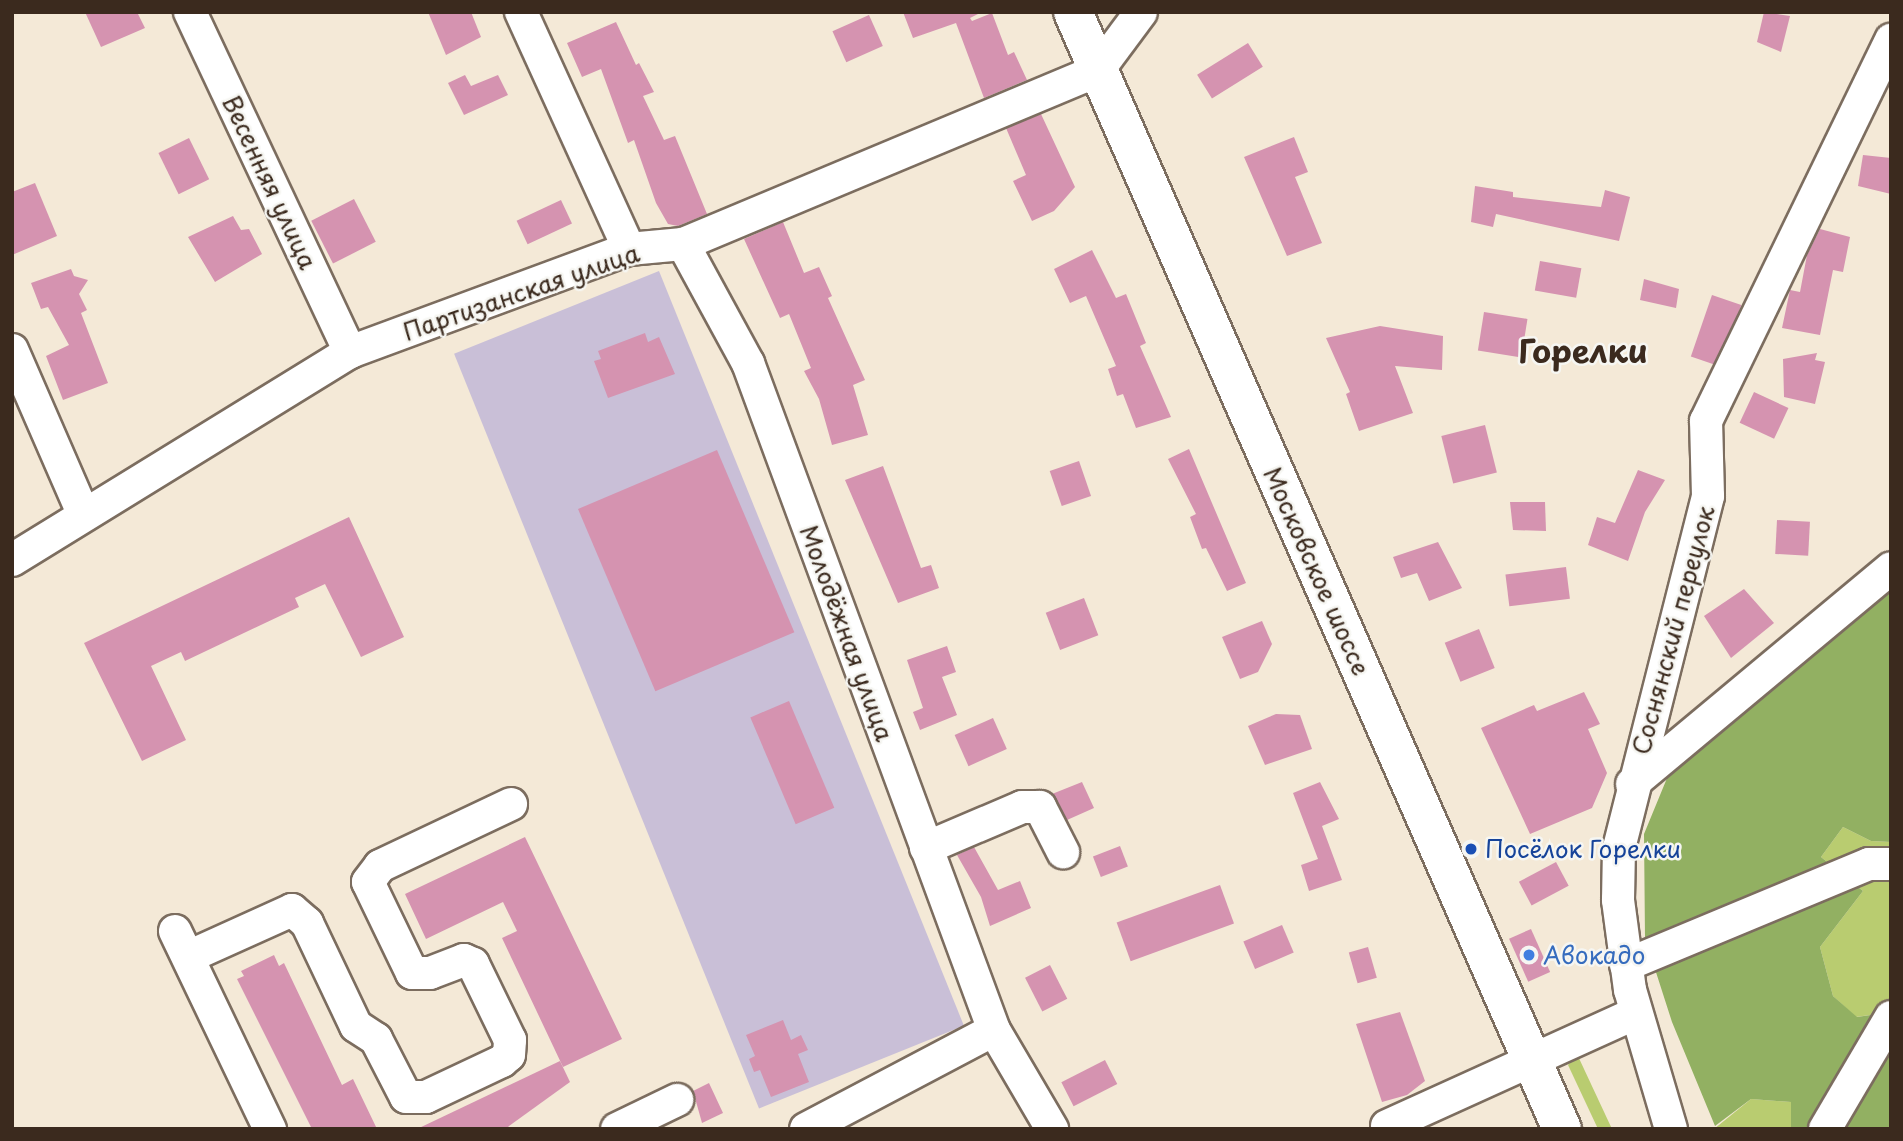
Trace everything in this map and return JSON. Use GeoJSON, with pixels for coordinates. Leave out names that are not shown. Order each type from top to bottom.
{"type":"FeatureCollection","features":[{"type":"Feature","properties":{"kind":"main road","name":"Московское шоссе"},"geometry":{"type":"LineString","coordinates":[[1073,12],[1563,1129]]}},
{"type":"Feature","properties":{"kind":"street","name":"Весенняя улица"},"geometry":{"type":"LineString","coordinates":[[190,12],[350,352]]}},
{"type":"Feature","properties":{"kind":"street"},"geometry":{"type":"LineString","coordinates":[[521,12],[628,249]]}},
{"type":"Feature","properties":{"kind":"street"},"geometry":{"type":"LineString","coordinates":[[1098,70],[1143,13]]}},
{"type":"Feature","properties":{"kind":"street","name":"Соснянский переулок"},"geometry":{"type":"LineString","coordinates":[[1671,1129],[1636,1013],[1626,965],[1618,900],[1619,848],[1632,784],[1708,496],[1706,421],[1891,40]]}},
{"type":"Feature","properties":{"kind":"street","name":"Партизанская улица"},"geometry":{"type":"LineString","coordinates":[[12,560],[83,513],[350,352],[628,249],[683,244],[1098,70]]}},
{"type":"Feature","properties":{"kind":"street","name":"Молодёжная улица"},"geometry":{"type":"LineString","coordinates":[[683,244],[748,363],[994,1030],[1052,1129]]}},
{"type":"Feature","properties":{"kind":"street"},"geometry":{"type":"LineString","coordinates":[[12,350],[83,513]]}},
{"type":"Feature","properties":{"kind":"street"},"geometry":{"type":"LineString","coordinates":[[1632,784],[1891,568]]}},
{"type":"Feature","properties":{"kind":"street"},"geometry":{"type":"LineString","coordinates":[[270,1129],[181,944],[292,910],[307,923],[356,1026],[376,1039],[406,1097],[426,1097],[502,1061],[509,1055],[510,1040],[473,964],[464,960],[430,973],[412,973],[368,882],[380,866],[511,804]]}},
{"type":"Feature","properties":{"kind":"street"},"geometry":{"type":"LineString","coordinates":[[926,848],[1022,807],[1040,807],[1063,852]]}},
{"type":"Feature","properties":{"kind":"street"},"geometry":{"type":"LineString","coordinates":[[1626,965],[1869,864],[1891,864]]}},
{"type":"Feature","properties":{"kind":"street"},"geometry":{"type":"LineString","coordinates":[[1387,1126],[1636,1013]]}},
{"type":"Feature","properties":{"kind":"street"},"geometry":{"type":"LineString","coordinates":[[1825,1129],[1891,1017]]}},
{"type":"Feature","properties":{"kind":"street"},"geometry":{"type":"LineString","coordinates":[[806,1129],[994,1030]]}},
{"type":"Feature","properties":{"kind":"street"},"geometry":{"type":"LineString","coordinates":[[617,1129],[677,1100]]}},
{"type":"Feature","properties":{"kind":"shaded area"},"geometry":{"type":"Polygon","coordinates":[[[659,271],[964,1026],[759,1109],[454,354],[659,271]]]}},
{"type":"Feature","properties":{"kind":"green space"},"geometry":{"type":"Polygon","coordinates":[[[1891,585],[1891,842],[1871,841],[1843,827],[1821,857],[1863,891],[1820,947],[1833,996],[1857,1017],[1891,1012],[1891,1129],[1791,1129],[1791,1102],[1751,1099],[1715,1126],[1672,1022],[1645,938],[1644,834],[1672,766],[1891,585]]]}},
{"type":"Feature","properties":{"kind":"green space"},"geometry":{"type":"Polygon","coordinates":[[[1843,827],[1871,841],[1891,842],[1891,1012],[1856,1017],[1833,996],[1820,947],[1863,891],[1821,857],[1843,827]]]}},
{"type":"Feature","properties":{"kind":"green space"},"geometry":{"type":"Polygon","coordinates":[[[1577,1054],[1612,1129],[1598,1129],[1568,1065],[1577,1054]]]}},
{"type":"Feature","properties":{"kind":"green space"},"geometry":{"type":"Polygon","coordinates":[[[1751,1099],[1791,1102],[1791,1129],[1714,1129],[1751,1099]]]}},
{"type":"Feature","properties":{"kind":"building"},"geometry":{"type":"Polygon","coordinates":[[[85,12],[137,12],[145,28],[101,47],[85,12]]]}},
{"type":"Feature","properties":{"kind":"building"},"geometry":{"type":"Polygon","coordinates":[[[428,12],[471,12],[481,37],[446,55],[428,12]]]}},
{"type":"Feature","properties":{"kind":"building"},"geometry":{"type":"Polygon","coordinates":[[[903,12],[982,12],[970,18],[972,21],[992,13],[1008,55],[1014,52],[1027,80],[984,98],[956,23],[913,38],[903,12]]]}},
{"type":"Feature","properties":{"kind":"building"},"geometry":{"type":"Polygon","coordinates":[[[1764,12],[1790,16],[1781,52],[1757,42],[1764,12]]]}},
{"type":"Feature","properties":{"kind":"building"},"geometry":{"type":"Polygon","coordinates":[[[869,15],[883,46],[846,62],[832,31],[869,15]]]}},
{"type":"Feature","properties":{"kind":"building"},"geometry":{"type":"Polygon","coordinates":[[[616,22],[636,65],[639,63],[654,92],[643,96],[664,140],[675,136],[707,214],[678,226],[668,224],[656,203],[634,140],[628,143],[601,69],[582,77],[567,43],[616,22]]]}},
{"type":"Feature","properties":{"kind":"building"},"geometry":{"type":"Polygon","coordinates":[[[1248,43],[1263,67],[1212,99],[1197,75],[1248,43]]]}},
{"type":"Feature","properties":{"kind":"building"},"geometry":{"type":"Polygon","coordinates":[[[465,75],[471,86],[498,75],[508,95],[464,115],[448,83],[465,75]]]}},
{"type":"Feature","properties":{"kind":"building"},"geometry":{"type":"Polygon","coordinates":[[[1041,114],[1075,187],[1054,211],[1032,221],[1013,181],[1026,175],[1006,128],[1041,114]]]}},
{"type":"Feature","properties":{"kind":"building"},"geometry":{"type":"Polygon","coordinates":[[[1294,137],[1308,172],[1295,177],[1322,243],[1287,256],[1244,157],[1294,137]]]}},
{"type":"Feature","properties":{"kind":"building"},"geometry":{"type":"Polygon","coordinates":[[[189,138],[209,179],[179,194],[158,153],[189,138]]]}},
{"type":"Feature","properties":{"kind":"building"},"geometry":{"type":"Polygon","coordinates":[[[1863,155],[1891,158],[1891,194],[1858,186],[1863,155]]]}},
{"type":"Feature","properties":{"kind":"building"},"geometry":{"type":"Polygon","coordinates":[[[35,183],[57,236],[12,255],[12,192],[35,183]]]}},
{"type":"Feature","properties":{"kind":"building"},"geometry":{"type":"Polygon","coordinates":[[[1475,186],[1513,192],[1513,197],[1601,207],[1605,190],[1630,197],[1619,241],[1496,214],[1493,227],[1471,222],[1475,186]]]}},
{"type":"Feature","properties":{"kind":"building"},"geometry":{"type":"Polygon","coordinates":[[[354,199],[376,242],[333,264],[311,221],[354,199]]]}},
{"type":"Feature","properties":{"kind":"building"},"geometry":{"type":"Polygon","coordinates":[[[561,200],[572,224],[528,244],[517,221],[561,200]]]}},
{"type":"Feature","properties":{"kind":"building"},"geometry":{"type":"Polygon","coordinates":[[[233,216],[241,230],[249,229],[262,254],[215,282],[188,237],[233,216]]]}},
{"type":"Feature","properties":{"kind":"building"},"geometry":{"type":"Polygon","coordinates":[[[783,222],[804,273],[819,267],[832,296],[828,298],[865,380],[853,385],[868,435],[832,445],[819,399],[804,371],[811,368],[789,314],[780,318],[744,239],[783,222]]]}},
{"type":"Feature","properties":{"kind":"building"},"geometry":{"type":"Polygon","coordinates":[[[1820,229],[1850,237],[1843,272],[1833,270],[1820,335],[1782,328],[1790,290],[1800,292],[1807,255],[1820,229]]]}},
{"type":"Feature","properties":{"kind":"building"},"geometry":{"type":"Polygon","coordinates":[[[1092,250],[1116,298],[1126,294],[1146,343],[1140,346],[1171,417],[1136,428],[1123,394],[1117,396],[1108,369],[1116,366],[1086,296],[1070,303],[1054,269],[1092,250]]]}},
{"type":"Feature","properties":{"kind":"building"},"geometry":{"type":"Polygon","coordinates":[[[1540,261],[1581,268],[1576,298],[1535,291],[1540,261]]]}},
{"type":"Feature","properties":{"kind":"building"},"geometry":{"type":"Polygon","coordinates":[[[71,269],[74,276],[88,280],[79,294],[87,310],[81,313],[108,383],[63,400],[46,356],[69,345],[48,307],[41,309],[31,283],[71,269]]]}},
{"type":"Feature","properties":{"kind":"building"},"geometry":{"type":"Polygon","coordinates":[[[1644,279],[1679,289],[1676,308],[1640,300],[1644,279]]]}},
{"type":"Feature","properties":{"kind":"building"},"geometry":{"type":"Polygon","coordinates":[[[1712,295],[1741,305],[1720,367],[1691,356],[1712,295]]]}},
{"type":"Feature","properties":{"kind":"building"},"geometry":{"type":"Polygon","coordinates":[[[1484,312],[1527,319],[1521,357],[1478,351],[1484,312]]]}},
{"type":"Feature","properties":{"kind":"building"},"geometry":{"type":"Polygon","coordinates":[[[1380,326],[1443,336],[1442,370],[1395,366],[1413,413],[1359,431],[1346,394],[1350,392],[1326,338],[1380,326]]]}},
{"type":"Feature","properties":{"kind":"building"},"geometry":{"type":"Polygon","coordinates":[[[645,333],[648,342],[659,337],[675,374],[608,398],[594,361],[601,359],[598,351],[645,333]]]}},
{"type":"Feature","properties":{"kind":"building"},"geometry":{"type":"Polygon","coordinates":[[[1817,353],[1815,360],[1825,362],[1815,404],[1784,397],[1783,359],[1817,353]]]}},
{"type":"Feature","properties":{"kind":"building"},"geometry":{"type":"Polygon","coordinates":[[[1754,392],[1788,408],[1774,439],[1740,423],[1754,392]]]}},
{"type":"Feature","properties":{"kind":"building"},"geometry":{"type":"Polygon","coordinates":[[[1485,425],[1497,473],[1453,483],[1441,436],[1485,425]]]}},
{"type":"Feature","properties":{"kind":"building"},"geometry":{"type":"Polygon","coordinates":[[[1189,449],[1246,583],[1227,591],[1206,548],[1202,549],[1190,517],[1196,514],[1168,459],[1189,449]]]}},
{"type":"Feature","properties":{"kind":"building"},"geometry":{"type":"Polygon","coordinates":[[[717,450],[794,632],[655,691],[578,509],[717,450]]]}},
{"type":"Feature","properties":{"kind":"building"},"geometry":{"type":"Polygon","coordinates":[[[1079,461],[1091,496],[1062,506],[1050,471],[1079,461]]]}},
{"type":"Feature","properties":{"kind":"building"},"geometry":{"type":"Polygon","coordinates":[[[883,466],[921,568],[931,565],[939,588],[898,603],[845,480],[883,466]]]}},
{"type":"Feature","properties":{"kind":"building"},"geometry":{"type":"Polygon","coordinates":[[[1638,470],[1665,480],[1645,512],[1628,561],[1588,545],[1597,517],[1615,523],[1638,470]]]}},
{"type":"Feature","properties":{"kind":"building"},"geometry":{"type":"Polygon","coordinates":[[[1510,502],[1545,502],[1546,531],[1513,530],[1510,502]]]}},
{"type":"Feature","properties":{"kind":"building"},"geometry":{"type":"Polygon","coordinates":[[[349,517],[404,637],[361,657],[325,584],[295,598],[299,607],[185,661],[181,652],[151,666],[186,740],[142,761],[84,643],[349,517]]]}},
{"type":"Feature","properties":{"kind":"building"},"geometry":{"type":"Polygon","coordinates":[[[1777,520],[1810,522],[1808,556],[1775,554],[1777,520]]]}},
{"type":"Feature","properties":{"kind":"building"},"geometry":{"type":"Polygon","coordinates":[[[1438,542],[1462,588],[1429,601],[1417,573],[1401,578],[1393,557],[1438,542]]]}},
{"type":"Feature","properties":{"kind":"building"},"geometry":{"type":"Polygon","coordinates":[[[1566,567],[1570,599],[1509,606],[1505,574],[1566,567]]]}},
{"type":"Feature","properties":{"kind":"building"},"geometry":{"type":"Polygon","coordinates":[[[1744,589],[1774,623],[1731,658],[1704,616],[1744,589]]]}},
{"type":"Feature","properties":{"kind":"building"},"geometry":{"type":"Polygon","coordinates":[[[1084,598],[1098,635],[1060,650],[1046,613],[1084,598]]]}},
{"type":"Feature","properties":{"kind":"building"},"geometry":{"type":"Polygon","coordinates":[[[1262,621],[1272,644],[1258,672],[1240,679],[1222,637],[1262,621]]]}},
{"type":"Feature","properties":{"kind":"building"},"geometry":{"type":"Polygon","coordinates":[[[1479,629],[1495,668],[1460,682],[1445,643],[1479,629]]]}},
{"type":"Feature","properties":{"kind":"building"},"geometry":{"type":"Polygon","coordinates":[[[947,646],[956,672],[942,677],[957,715],[920,730],[913,712],[923,708],[907,660],[947,646]]]}},
{"type":"Feature","properties":{"kind":"building"},"geometry":{"type":"Polygon","coordinates":[[[1584,692],[1600,724],[1588,729],[1607,773],[1592,808],[1530,834],[1481,728],[1534,705],[1537,711],[1584,692]]]}},
{"type":"Feature","properties":{"kind":"building"},"geometry":{"type":"Polygon","coordinates":[[[789,701],[834,808],[796,824],[750,717],[789,701]]]}},
{"type":"Feature","properties":{"kind":"building"},"geometry":{"type":"Polygon","coordinates":[[[1276,714],[1300,715],[1312,749],[1265,765],[1248,726],[1276,714]]]}},
{"type":"Feature","properties":{"kind":"building"},"geometry":{"type":"Polygon","coordinates":[[[993,718],[1007,749],[968,766],[955,735],[993,718]]]}},
{"type":"Feature","properties":{"kind":"building"},"geometry":{"type":"Polygon","coordinates":[[[1082,782],[1094,808],[1067,820],[1052,794],[1082,782]]]}},
{"type":"Feature","properties":{"kind":"building"},"geometry":{"type":"Polygon","coordinates":[[[1320,782],[1339,819],[1322,826],[1342,880],[1309,891],[1301,865],[1318,859],[1293,793],[1320,782]]]}},
{"type":"Feature","properties":{"kind":"building"},"geometry":{"type":"Polygon","coordinates":[[[525,837],[622,1039],[563,1067],[502,938],[517,931],[503,902],[426,939],[405,894],[525,837]]]}},
{"type":"Feature","properties":{"kind":"building"},"geometry":{"type":"Polygon","coordinates":[[[1120,846],[1128,867],[1101,877],[1093,856],[1120,846]]]}},
{"type":"Feature","properties":{"kind":"building"},"geometry":{"type":"Polygon","coordinates":[[[974,847],[998,890],[1020,881],[1031,908],[990,926],[981,897],[957,855],[974,847]]]}},
{"type":"Feature","properties":{"kind":"building"},"geometry":{"type":"Polygon","coordinates":[[[1556,862],[1569,886],[1532,906],[1519,882],[1556,862]]]}},
{"type":"Feature","properties":{"kind":"building"},"geometry":{"type":"Polygon","coordinates":[[[1220,885],[1234,924],[1131,961],[1117,923],[1220,885]]]}},
{"type":"Feature","properties":{"kind":"building"},"geometry":{"type":"Polygon","coordinates":[[[1282,925],[1294,953],[1255,969],[1243,941],[1282,925]]]}},
{"type":"Feature","properties":{"kind":"building","name":"Авокадо"},"geometry":{"type":"Polygon","coordinates":[[[1531,929],[1550,972],[1528,982],[1509,939],[1531,929]]]}},
{"type":"Feature","properties":{"kind":"building"},"geometry":{"type":"Polygon","coordinates":[[[1368,947],[1377,978],[1358,983],[1349,953],[1368,947]]]}},
{"type":"Feature","properties":{"kind":"building"},"geometry":{"type":"Polygon","coordinates":[[[274,955],[279,966],[284,963],[342,1085],[353,1079],[377,1129],[312,1129],[237,979],[244,976],[241,971],[274,955]]]}},
{"type":"Feature","properties":{"kind":"building"},"geometry":{"type":"Polygon","coordinates":[[[1050,965],[1067,999],[1042,1012],[1025,978],[1050,965]]]}},
{"type":"Feature","properties":{"kind":"building"},"geometry":{"type":"Polygon","coordinates":[[[1400,1012],[1425,1081],[1407,1095],[1382,1102],[1356,1024],[1400,1012]]]}},
{"type":"Feature","properties":{"kind":"building"},"geometry":{"type":"Polygon","coordinates":[[[783,1020],[791,1040],[801,1035],[808,1050],[798,1054],[809,1082],[771,1097],[760,1070],[754,1072],[749,1059],[755,1056],[746,1035],[783,1020]]]}},
{"type":"Feature","properties":{"kind":"building"},"geometry":{"type":"Polygon","coordinates":[[[1105,1060],[1117,1084],[1074,1106],[1061,1082],[1105,1060]]]}},
{"type":"Feature","properties":{"kind":"building"},"geometry":{"type":"Polygon","coordinates":[[[560,1061],[570,1082],[505,1129],[417,1129],[560,1061]]]}},
{"type":"Feature","properties":{"kind":"building"},"geometry":{"type":"Polygon","coordinates":[[[709,1083],[723,1113],[702,1123],[693,1091],[709,1083]]]}},
{"type":"Feature","properties":{"kind":"place","name":"Посёлок Горелки"},"geometry":{"type":"Point","coordinates":[1471,849]}},
{"type":"Feature","properties":{"kind":"place","name":"Авокадо"},"geometry":{"type":"Point","coordinates":[1529,955]}},
{"type":"Feature","properties":{"kind":"district","name":"Горелки"},"geometry":{"type":"Point","coordinates":[1583,350]}}]}
